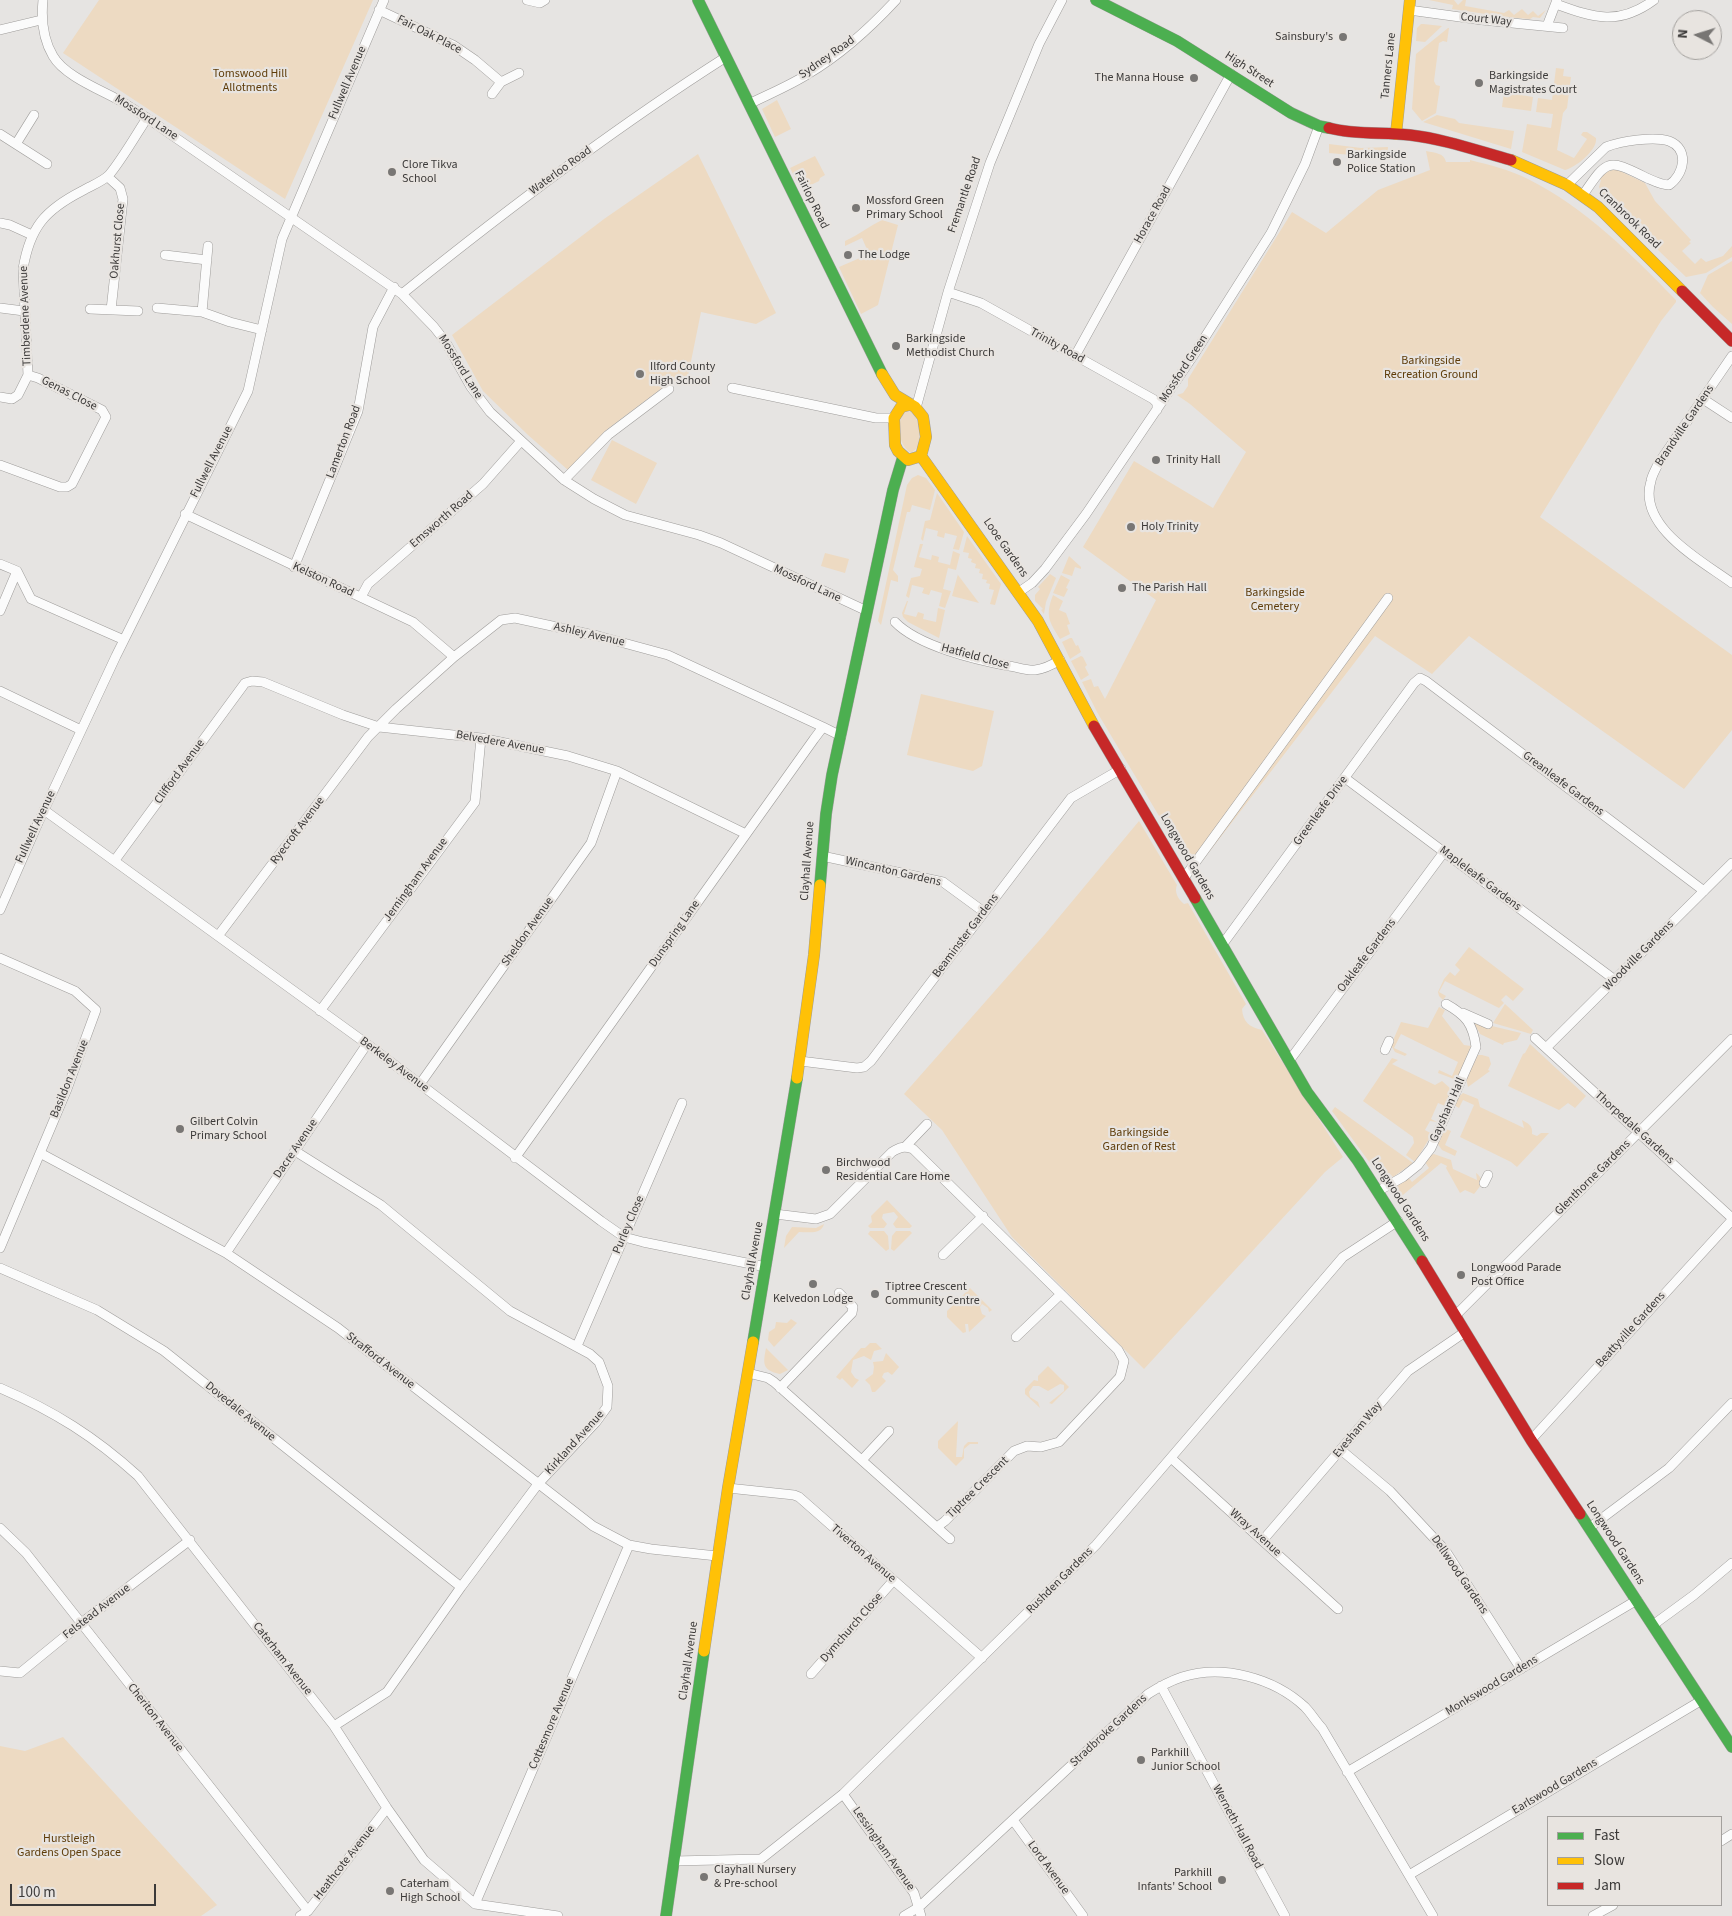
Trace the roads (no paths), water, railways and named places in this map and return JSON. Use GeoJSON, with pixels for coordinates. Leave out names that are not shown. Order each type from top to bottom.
{"type":"FeatureCollection","features":[{"type":"Feature","properties":{"kind":"street","name":"Mossford Lane"},"geometry":{"type":"LineString","coordinates":[[42,0],[41,20],[46,40],[54,58],[68,72],[126,104],[402,294],[445,341],[471,387],[490,412],[564,480],[594,499],[625,515],[699,535],[721,543],[867,611]]}},
{"type":"Feature","properties":{"kind":"street","name":"Fullwell Avenue"},"geometry":{"type":"LineString","coordinates":[[0,910],[44,810],[124,640],[185,514],[248,391],[282,238],[384,0]]}},
{"type":"Feature","properties":{"kind":"street"},"geometry":{"type":"LineString","coordinates":[[527,0],[540,4],[545,0]]}},
{"type":"Feature","properties":{"kind":"street","name":"Fairlop Road"},"geometry":{"type":"LineString","coordinates":[[698,0],[882,374],[895,395],[913,406]]}},
{"type":"Feature","properties":{"kind":"street","name":"Sydney Road"},"geometry":{"type":"LineString","coordinates":[[749,104],[807,75],[869,28],[896,0]]}},
{"type":"Feature","properties":{"kind":"street","name":"Fremantle Road"},"geometry":{"type":"LineString","coordinates":[[913,406],[990,163],[1036,50],[1062,0]]}},
{"type":"Feature","properties":{"kind":"street","name":"High Street"},"geometry":{"type":"LineString","coordinates":[[1096,0],[1177,40],[1291,113],[1319,126],[1346,133],[1396,134]]}},
{"type":"Feature","properties":{"kind":"street"},"geometry":{"type":"LineString","coordinates":[[1547,26],[1556,2],[1595,17],[1626,16],[1654,0]]}},
{"type":"Feature","properties":{"kind":"street","name":"Court Way"},"geometry":{"type":"LineString","coordinates":[[1410,5],[1482,20],[1563,28]]}},
{"type":"Feature","properties":{"kind":"street","name":"Tanners Lane"},"geometry":{"type":"LineString","coordinates":[[1396,134],[1410,5]]}},
{"type":"Feature","properties":{"kind":"street","name":"Fair Oak Place"},"geometry":{"type":"LineString","coordinates":[[379,10],[453,45],[475,60],[501,82]]}},
{"type":"Feature","properties":{"kind":"street"},"geometry":{"type":"LineString","coordinates":[[0,30],[41,20]]}},
{"type":"Feature","properties":{"kind":"street","name":"Waterloo Road"},"geometry":{"type":"LineString","coordinates":[[402,294],[472,237],[534,191],[672,92],[726,57]]}},
{"type":"Feature","properties":{"kind":"street"},"geometry":{"type":"LineString","coordinates":[[492,94],[501,82],[519,74]]}},
{"type":"Feature","properties":{"kind":"street","name":"Horace Road"},"geometry":{"type":"LineString","coordinates":[[1075,356],[1231,74]]}},
{"type":"Feature","properties":{"kind":"street"},"geometry":{"type":"LineString","coordinates":[[16,144],[34,115]]}},
{"type":"Feature","properties":{"kind":"street","name":"Timberdene Avenue"},"geometry":{"type":"LineString","coordinates":[[0,398],[12,399],[18,395],[28,375],[23,269],[32,235],[40,221],[51,210],[108,176],[147,118]]}},
{"type":"Feature","properties":{"kind":"street","name":"Mossford Green"},"geometry":{"type":"LineString","coordinates":[[1019,592],[1032,583],[1045,569],[1086,514],[1157,410],[1271,233],[1306,164],[1319,126]]}},
{"type":"Feature","properties":{"kind":"street"},"geometry":{"type":"LineString","coordinates":[[0,134],[47,164]]}},
{"type":"Feature","properties":{"kind":"street","name":"Cranbrook Road"},"geometry":{"type":"LineString","coordinates":[[1396,134],[1421,137],[1497,155],[1567,185],[1601,209],[1732,341]]}},
{"type":"Feature","properties":{"kind":"street"},"geometry":{"type":"LineString","coordinates":[[1567,185],[1606,146],[1614,143],[1660,139],[1668,141],[1679,149],[1683,162],[1682,172],[1677,180],[1669,185],[1658,183],[1621,165],[1609,164],[1596,174],[1583,195]]}},
{"type":"Feature","properties":{"kind":"street","name":"Oakhurst Close"},"geometry":{"type":"LineString","coordinates":[[108,176],[120,188],[123,200],[111,310]]}},
{"type":"Feature","properties":{"kind":"street"},"geometry":{"type":"LineString","coordinates":[[0,223],[10,225],[32,235]]}},
{"type":"Feature","properties":{"kind":"street"},"geometry":{"type":"LineString","coordinates":[[202,312],[208,246]]}},
{"type":"Feature","properties":{"kind":"street"},"geometry":{"type":"LineString","coordinates":[[165,255],[207,260]]}},
{"type":"Feature","properties":{"kind":"street","name":"Lamerton Road"},"geometry":{"type":"LineString","coordinates":[[294,567],[358,411],[373,327],[394,288]]}},
{"type":"Feature","properties":{"kind":"street","name":"Trinity Road"},"geometry":{"type":"LineString","coordinates":[[948,292],[981,303],[1153,399],[1157,403],[1157,410]]}},
{"type":"Feature","properties":{"kind":"street"},"geometry":{"type":"LineString","coordinates":[[0,308],[24,311]]}},
{"type":"Feature","properties":{"kind":"street"},"geometry":{"type":"LineString","coordinates":[[157,308],[202,312],[230,322],[262,330]]}},
{"type":"Feature","properties":{"kind":"street"},"geometry":{"type":"LineString","coordinates":[[90,309],[138,311]]}},
{"type":"Feature","properties":{"kind":"street","name":"Brandville Gardens"},"geometry":{"type":"LineString","coordinates":[[1732,356],[1658,464],[1650,483],[1650,502],[1657,522],[1672,539],[1732,583]]}},
{"type":"Feature","properties":{"kind":"street","name":"Genas Close"},"geometry":{"type":"LineString","coordinates":[[0,465],[67,487],[72,484],[106,417],[102,410],[38,378],[28,375]]}},
{"type":"Feature","properties":{"kind":"street"},"geometry":{"type":"LineString","coordinates":[[732,388],[876,418],[894,418]]}},
{"type":"Feature","properties":{"kind":"street"},"geometry":{"type":"LineString","coordinates":[[564,480],[608,435],[669,389]]}},
{"type":"Feature","properties":{"kind":"street"},"geometry":{"type":"LineString","coordinates":[[1703,399],[1732,418]]}},
{"type":"Feature","properties":{"kind":"street"},"geometry":{"type":"LineString","coordinates":[[913,406],[924,419],[926,431],[921,456],[908,460],[903,457],[895,446],[894,418],[901,407],[913,406]]}},
{"type":"Feature","properties":{"kind":"street","name":"Emsworth Road"},"geometry":{"type":"LineString","coordinates":[[361,597],[368,584],[483,484],[521,441]]}},
{"type":"Feature","properties":{"kind":"street","name":"Looe Gardens"},"geometry":{"type":"LineString","coordinates":[[921,456],[1019,592],[1060,660]]}},
{"type":"Feature","properties":{"kind":"street"},"geometry":{"type":"LineString","coordinates":[[867,611],[893,490],[903,457]]}},
{"type":"Feature","properties":{"kind":"street","name":"Kelston Road"},"geometry":{"type":"LineString","coordinates":[[185,514],[413,622],[454,657]]}},
{"type":"Feature","properties":{"kind":"street"},"geometry":{"type":"LineString","coordinates":[[0,564],[17,571],[31,599],[124,640]]}},
{"type":"Feature","properties":{"kind":"street"},"geometry":{"type":"LineString","coordinates":[[0,611],[17,571]]}},
{"type":"Feature","properties":{"kind":"street"},"geometry":{"type":"LineString","coordinates":[[1184,878],[1388,598]]}},
{"type":"Feature","properties":{"kind":"street","name":"Clayhall Avenue"},"geometry":{"type":"LineString","coordinates":[[666,1916],[728,1488],[800,1061],[814,955],[826,814],[867,611]]}},
{"type":"Feature","properties":{"kind":"street","name":"Ashley Avenue"},"geometry":{"type":"LineString","coordinates":[[379,727],[454,657],[502,620],[515,618],[598,636],[668,655],[823,727]]}},
{"type":"Feature","properties":{"kind":"street","name":"Hatfield Close"},"geometry":{"type":"LineString","coordinates":[[895,622],[900,628],[938,647],[994,663],[1033,670],[1042,669],[1060,660]]}},
{"type":"Feature","properties":{"kind":"street","name":"Longwood Gardens"},"geometry":{"type":"LineString","coordinates":[[1060,660],[1086,711],[1307,1092],[1358,1161],[1398,1221],[1531,1440],[1731,1744]]}},
{"type":"Feature","properties":{"kind":"street","name":"Greenleafe Drive"},"geometry":{"type":"LineString","coordinates":[[1222,945],[1414,683],[1420,678]]}},
{"type":"Feature","properties":{"kind":"street","name":"Greanleafe Gardens"},"geometry":{"type":"LineString","coordinates":[[1420,678],[1704,890]]}},
{"type":"Feature","properties":{"kind":"street","name":"Belvedere Avenue"},"geometry":{"type":"LineString","coordinates":[[245,683],[252,681],[263,682],[343,715],[379,727],[481,738],[568,756],[617,770],[746,834]]}},
{"type":"Feature","properties":{"kind":"street","name":"Clifford Avenue"},"geometry":{"type":"LineString","coordinates":[[115,860],[245,683]]}},
{"type":"Feature","properties":{"kind":"street"},"geometry":{"type":"LineString","coordinates":[[0,691],[82,730]]}},
{"type":"Feature","properties":{"kind":"street","name":"Ryecroft Avenue"},"geometry":{"type":"LineString","coordinates":[[218,936],[368,737],[379,727]]}},
{"type":"Feature","properties":{"kind":"street"},"geometry":{"type":"LineString","coordinates":[[823,727],[841,736]]}},
{"type":"Feature","properties":{"kind":"street","name":"Dunspring Lane"},"geometry":{"type":"LineString","coordinates":[[515,1158],[823,727]]}},
{"type":"Feature","properties":{"kind":"street","name":"Jerningham Avenue"},"geometry":{"type":"LineString","coordinates":[[320,1011],[475,802],[481,738]]}},
{"type":"Feature","properties":{"kind":"street","name":"Beaminster Gardens"},"geometry":{"type":"LineString","coordinates":[[800,1061],[857,1068],[871,1061],[1071,798],[1121,769]]}},
{"type":"Feature","properties":{"kind":"street","name":"Sheldon Avenue"},"geometry":{"type":"LineString","coordinates":[[420,1084],[591,843],[617,770]]}},
{"type":"Feature","properties":{"kind":"street","name":"Mapleleafe Gardens"},"geometry":{"type":"LineString","coordinates":[[1345,778],[1615,980]]}},
{"type":"Feature","properties":{"kind":"street","name":"Berkeley Avenue"},"geometry":{"type":"LineString","coordinates":[[44,810],[367,1044],[515,1158],[624,1237],[766,1267]]}},
{"type":"Feature","properties":{"kind":"street","name":"Oakleafe Gardens"},"geometry":{"type":"LineString","coordinates":[[1289,1061],[1444,852]]}},
{"type":"Feature","properties":{"kind":"street","name":"Wincanton Gardens"},"geometry":{"type":"LineString","coordinates":[[822,856],[943,882],[984,912]]}},
{"type":"Feature","properties":{"kind":"street","name":"Woodville Gardens"},"geometry":{"type":"LineString","coordinates":[[1546,1048],[1732,863]]}},
{"type":"Feature","properties":{"kind":"street","name":"Basildon Avenue"},"geometry":{"type":"LineString","coordinates":[[0,958],[75,992],[96,1010],[67,1089],[0,1248]]}},
{"type":"Feature","properties":{"kind":"street","name":"Gaysham Hall"},"geometry":{"type":"LineString","coordinates":[[1446,1004],[1488,1024]]}},
{"type":"Feature","properties":{"kind":"street","name":"Gaysham Hall"},"geometry":{"type":"LineString","coordinates":[[1378,1191],[1418,1165],[1431,1148],[1460,1086],[1476,1047],[1474,1033],[1467,1020],[1458,1011]]}},
{"type":"Feature","properties":{"kind":"street","name":"Thorpedale Gardens"},"geometry":{"type":"LineString","coordinates":[[1535,1038],[1640,1132],[1732,1219]]}},
{"type":"Feature","properties":{"kind":"street","name":"Glenthorne Gardens"},"geometry":{"type":"LineString","coordinates":[[1455,1316],[1732,1040]]}},
{"type":"Feature","properties":{"kind":"street"},"geometry":{"type":"LineString","coordinates":[[1385,1050],[1389,1041]]}},
{"type":"Feature","properties":{"kind":"street","name":"Dacre Avenue"},"geometry":{"type":"LineString","coordinates":[[226,1253],[367,1044]]}},
{"type":"Feature","properties":{"kind":"street","name":"Purley Close"},"geometry":{"type":"LineString","coordinates":[[577,1346],[682,1103]]}},
{"type":"Feature","properties":{"kind":"street"},"geometry":{"type":"LineString","coordinates":[[775,1214],[816,1220],[830,1214],[886,1157],[899,1147],[905,1146],[927,1124]]}},
{"type":"Feature","properties":{"kind":"street","name":"Tiptree Crescent"},"geometry":{"type":"LineString","coordinates":[[905,1146],[919,1153],[983,1216],[1118,1350],[1124,1362],[1120,1377],[1059,1442],[1052,1446],[1027,1446],[1014,1451],[937,1527]]}},
{"type":"Feature","properties":{"kind":"street","name":"Kirkland Avenue"},"geometry":{"type":"LineString","coordinates":[[295,1151],[381,1205],[510,1311],[577,1346],[599,1362],[608,1386],[606,1407],[596,1422],[538,1484],[461,1587],[387,1692],[334,1726]]}},
{"type":"Feature","properties":{"kind":"street","name":"Strafford Avenue"},"geometry":{"type":"LineString","coordinates":[[40,1153],[226,1253],[338,1328],[593,1526],[629,1545],[718,1556]]}},
{"type":"Feature","properties":{"kind":"street"},"geometry":{"type":"LineString","coordinates":[[944,1255],[983,1216]]}},
{"type":"Feature","properties":{"kind":"street","name":"Beattyville Gardens"},"geometry":{"type":"LineString","coordinates":[[1531,1440],[1732,1219]]}},
{"type":"Feature","properties":{"kind":"street","name":"Rushden Gardens"},"geometry":{"type":"LineString","coordinates":[[674,1861],[761,1859],[843,1794],[1096,1545],[1343,1257],[1398,1221]]}},
{"type":"Feature","properties":{"kind":"street","name":"Dovedale Avenue"},"geometry":{"type":"LineString","coordinates":[[0,1268],[97,1310],[164,1351],[461,1587]]}},
{"type":"Feature","properties":{"kind":"street"},"geometry":{"type":"LineString","coordinates":[[780,1388],[852,1313],[852,1307],[839,1293]]}},
{"type":"Feature","properties":{"kind":"street"},"geometry":{"type":"LineString","coordinates":[[1016,1338],[1062,1294]]}},
{"type":"Feature","properties":{"kind":"street","name":"Evesham Way"},"geometry":{"type":"LineString","coordinates":[[1263,1540],[1408,1371],[1465,1332]]}},
{"type":"Feature","properties":{"kind":"street","name":"Tiptree Crescent"},"geometry":{"type":"LineString","coordinates":[[748,1372],[768,1378],[950,1539]]}},
{"type":"Feature","properties":{"kind":"street","name":"Caterham Avenue"},"geometry":{"type":"LineString","coordinates":[[0,1388],[77,1427],[108,1449],[138,1476],[334,1726],[387,1808],[424,1860],[475,1904]]}},
{"type":"Feature","properties":{"kind":"street"},"geometry":{"type":"LineString","coordinates":[[1589,1528],[1669,1468],[1732,1403]]}},
{"type":"Feature","properties":{"kind":"street"},"geometry":{"type":"LineString","coordinates":[[862,1460],[889,1431]]}},
{"type":"Feature","properties":{"kind":"street","name":"Dellwood Gardens"},"geometry":{"type":"LineString","coordinates":[[1341,1450],[1390,1491],[1445,1550],[1521,1669]]}},
{"type":"Feature","properties":{"kind":"street","name":"Wray Avenue"},"geometry":{"type":"LineString","coordinates":[[1171,1458],[1338,1609]]}},
{"type":"Feature","properties":{"kind":"street","name":"Tiverton Avenue"},"geometry":{"type":"LineString","coordinates":[[728,1488],[798,1497],[982,1658]]}},
{"type":"Feature","properties":{"kind":"street","name":"Cheriton Avenue"},"geometry":{"type":"LineString","coordinates":[[0,1528],[26,1553],[304,1914]]}},
{"type":"Feature","properties":{"kind":"street","name":"Felstead Avenue"},"geometry":{"type":"LineString","coordinates":[[0,1671],[20,1673],[80,1624],[190,1540]]}},
{"type":"Feature","properties":{"kind":"street","name":"Cottesmore Avenue"},"geometry":{"type":"LineString","coordinates":[[475,1904],[629,1545]]}},
{"type":"Feature","properties":{"kind":"street"},"geometry":{"type":"LineString","coordinates":[[1653,1625],[1694,1595],[1732,1563]]}},
{"type":"Feature","properties":{"kind":"street","name":"Dymchurch Close"},"geometry":{"type":"LineString","coordinates":[[811,1674],[893,1581]]}},
{"type":"Feature","properties":{"kind":"street","name":"Monkswood Gardens"},"geometry":{"type":"LineString","coordinates":[[1347,1772],[1637,1600]]}},
{"type":"Feature","properties":{"kind":"street","name":"Stradbroke Gardens"},"geometry":{"type":"LineString","coordinates":[[904,1916],[920,1911],[1013,1820],[1148,1694],[1184,1676],[1210,1673],[1232,1674],[1268,1684],[1284,1691],[1305,1708],[1322,1728],[1433,1916]]}},
{"type":"Feature","properties":{"kind":"street","name":"Werneth Hall Road"},"geometry":{"type":"LineString","coordinates":[[1161,1686],[1285,1916]]}},
{"type":"Feature","properties":{"kind":"street","name":"Earlswood Gardens"},"geometry":{"type":"LineString","coordinates":[[1409,1874],[1702,1700]]}},
{"type":"Feature","properties":{"kind":"street","name":"Lessingham Avenue"},"geometry":{"type":"LineString","coordinates":[[843,1794],[914,1893],[920,1911]]}},
{"type":"Feature","properties":{"kind":"street","name":"Heathcote Avenue"},"geometry":{"type":"LineString","coordinates":[[304,1914],[387,1808]]}},
{"type":"Feature","properties":{"kind":"street","name":"Lord Avenue"},"geometry":{"type":"LineString","coordinates":[[1013,1820],[1083,1916]]}},
{"type":"Feature","properties":{"kind":"street"},"geometry":{"type":"LineString","coordinates":[[475,1904],[558,1916]]}},
{"type":"Feature","properties":{"kind":"street"},"geometry":{"type":"LineString","coordinates":[[1593,1916],[1611,1906]]}},
{"type":"Feature","properties":{"kind":"place","name":"Sainsbury's"},"geometry":{"type":"Point","coordinates":[1343,37]}},
{"type":"Feature","properties":{"kind":"place","name":"The Manna House"},"geometry":{"type":"Point","coordinates":[1194,78]}},
{"type":"Feature","properties":{"kind":"place","name":"Barkingside Magistrates Court"},"geometry":{"type":"Point","coordinates":[1479,83]}},
{"type":"Feature","properties":{"kind":"place","name":"Barkingside Police Station"},"geometry":{"type":"Point","coordinates":[1337,162]}},
{"type":"Feature","properties":{"kind":"place","name":"Clore Tikva School"},"geometry":{"type":"Point","coordinates":[392,172]}},
{"type":"Feature","properties":{"kind":"place","name":"Mossford Green Primary School"},"geometry":{"type":"Point","coordinates":[856,208]}},
{"type":"Feature","properties":{"kind":"place","name":"The Lodge"},"geometry":{"type":"Point","coordinates":[848,255]}},
{"type":"Feature","properties":{"kind":"place","name":"Barkingside Methodist Church"},"geometry":{"type":"Point","coordinates":[896,346]}},
{"type":"Feature","properties":{"kind":"place","name":"Ilford County High School"},"geometry":{"type":"Point","coordinates":[640,374]}},
{"type":"Feature","properties":{"kind":"place","name":"Trinity Hall"},"geometry":{"type":"Point","coordinates":[1156,460]}},
{"type":"Feature","properties":{"kind":"place","name":"Holy Trinity"},"geometry":{"type":"Point","coordinates":[1131,527]}},
{"type":"Feature","properties":{"kind":"place","name":"The Parish Hall"},"geometry":{"type":"Point","coordinates":[1122,588]}},
{"type":"Feature","properties":{"kind":"place","name":"Gilbert Colvin Primary School"},"geometry":{"type":"Point","coordinates":[180,1129]}},
{"type":"Feature","properties":{"kind":"place","name":"Birchwood Residential Care Home"},"geometry":{"type":"Point","coordinates":[826,1170]}},
{"type":"Feature","properties":{"kind":"place","name":"Longwood Parade Post Office"},"geometry":{"type":"Point","coordinates":[1461,1275]}},
{"type":"Feature","properties":{"kind":"place","name":"Kelvedon Lodge"},"geometry":{"type":"Point","coordinates":[813,1284]}},
{"type":"Feature","properties":{"kind":"place","name":"Tiptree Crescent Community Centre"},"geometry":{"type":"Point","coordinates":[875,1294]}},
{"type":"Feature","properties":{"kind":"place","name":"Parkhill Junior School"},"geometry":{"type":"Point","coordinates":[1141,1760]}},
{"type":"Feature","properties":{"kind":"place","name":"Clayhall Nursery & Pre-school"},"geometry":{"type":"Point","coordinates":[704,1877]}},
{"type":"Feature","properties":{"kind":"place","name":"Parkhill Infants' School"},"geometry":{"type":"Point","coordinates":[1222,1880]}},
{"type":"Feature","properties":{"kind":"place","name":"Caterham High School"},"geometry":{"type":"Point","coordinates":[390,1891]}},
{"type":"Feature","properties":{"kind":"park label","name":"Tomswood Hill Allotments"},"geometry":{"type":"Point","coordinates":[250,81]}},
{"type":"Feature","properties":{"kind":"park label","name":"Barkingside Recreation Ground"},"geometry":{"type":"Point","coordinates":[1431,368]}},
{"type":"Feature","properties":{"kind":"park label","name":"Barkingside Cemetery"},"geometry":{"type":"Point","coordinates":[1275,600]}},
{"type":"Feature","properties":{"kind":"park label","name":"Barkingside Garden of Rest"},"geometry":{"type":"Point","coordinates":[1139,1140]}},
{"type":"Feature","properties":{"kind":"park label","name":"Hurstleigh Gardens Open Space"},"geometry":{"type":"Point","coordinates":[69,1846]}}]}
